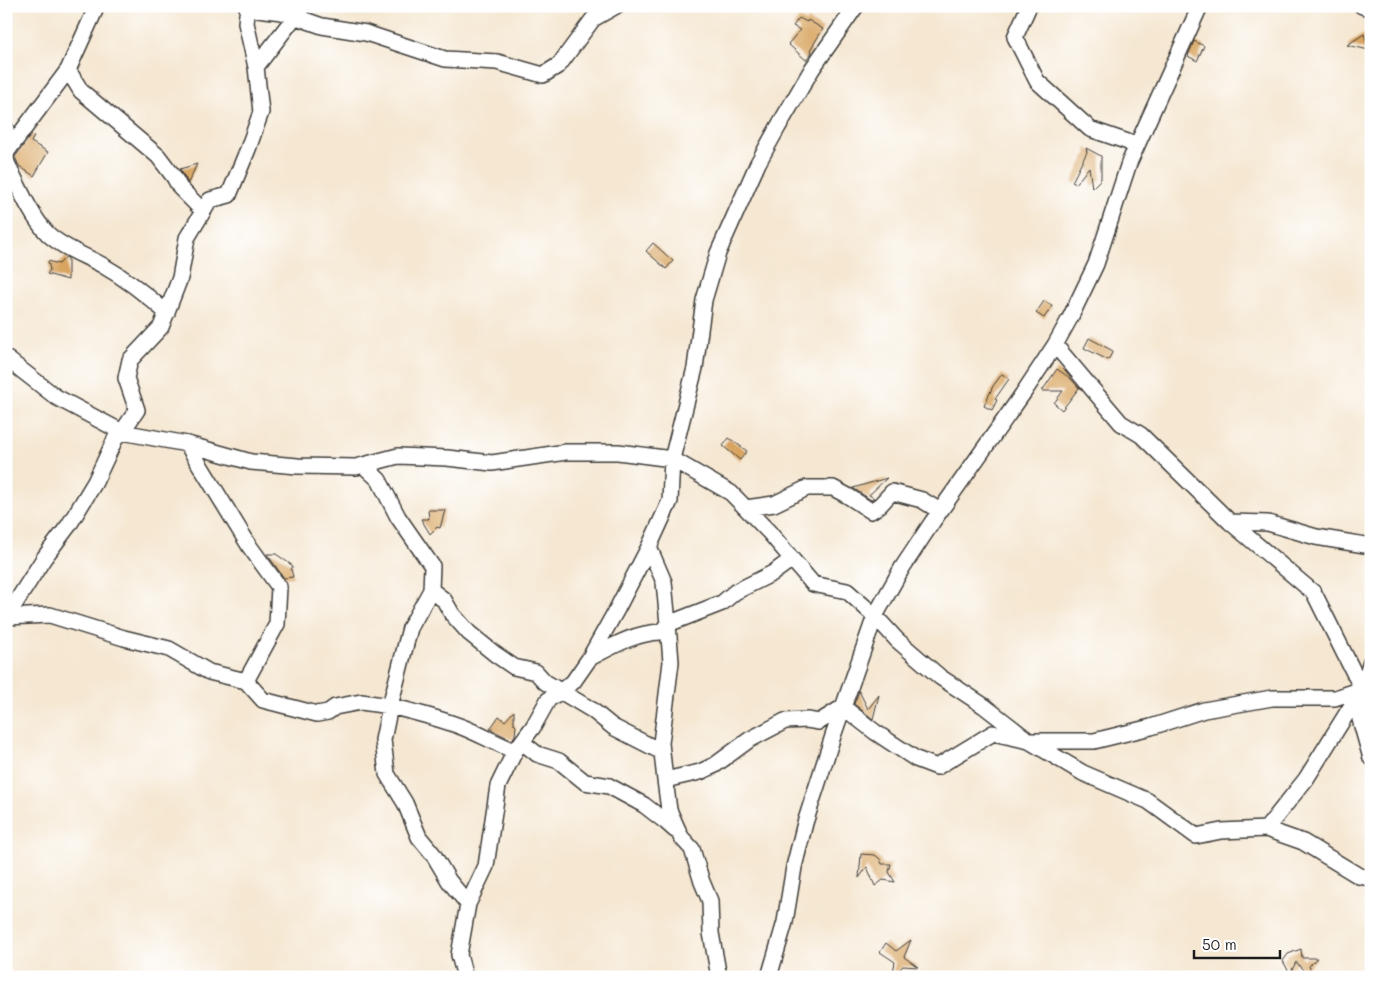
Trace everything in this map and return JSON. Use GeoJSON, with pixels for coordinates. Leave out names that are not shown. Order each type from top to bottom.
{"type":"FeatureCollection","features":[{"type":"Feature","properties":{"kind":"street"},"geometry":{"type":"LineString","coordinates":[[6,153],[68,70],[97,6]]}},
{"type":"Feature","properties":{"kind":"street"},"geometry":{"type":"LineString","coordinates":[[6,617],[44,558],[69,525],[94,482],[117,435],[122,432],[138,410],[126,378],[130,360],[161,327],[180,278],[187,238],[210,200],[228,195],[248,149],[261,112],[256,67],[246,23],[248,7],[282,12],[300,12],[322,26],[366,33],[445,59],[497,62],[543,75],[559,65],[593,19],[616,6]]}},
{"type":"Feature","properties":{"kind":"street"},"geometry":{"type":"LineString","coordinates":[[466,977],[460,955],[468,904],[486,866],[498,786],[518,746],[533,727],[548,700],[573,682],[589,659],[649,548],[670,501],[672,459],[695,368],[704,300],[718,253],[758,163],[778,127],[812,69],[856,6]]}},
{"type":"Feature","properties":{"kind":"street"},"geometry":{"type":"LineString","coordinates":[[1029,6],[1015,37],[1037,81],[1090,129],[1128,142],[1136,148]]}},
{"type":"Feature","properties":{"kind":"street"},"geometry":{"type":"LineString","coordinates":[[769,977],[785,922],[794,867],[805,823],[875,616],[897,575],[1055,345],[1096,264],[1124,176],[1200,6]]}},
{"type":"Feature","properties":{"kind":"street"},"geometry":{"type":"LineString","coordinates":[[1362,6],[1371,8]]}},
{"type":"Feature","properties":{"kind":"street"},"geometry":{"type":"LineString","coordinates":[[256,67],[300,12]]}},
{"type":"Feature","properties":{"kind":"street"},"geometry":{"type":"LineString","coordinates":[[68,70],[81,91],[158,156],[180,188],[203,212]]}},
{"type":"Feature","properties":{"kind":"street"},"geometry":{"type":"LineString","coordinates":[[6,129],[6,139]]}},
{"type":"Feature","properties":{"kind":"street"},"geometry":{"type":"LineString","coordinates":[[6,161],[30,208],[48,234],[65,246],[102,265],[151,299],[166,313]]}},
{"type":"Feature","properties":{"kind":"street"},"geometry":{"type":"LineString","coordinates":[[1055,345],[1121,423],[1141,435],[1230,522],[1314,593],[1366,689]]}},
{"type":"Feature","properties":{"kind":"street"},"geometry":{"type":"LineString","coordinates":[[6,358],[56,397],[122,432],[187,444],[251,462],[356,467],[398,456],[447,458],[492,463],[566,452],[618,452],[672,459],[731,493],[813,584],[847,591],[875,616],[897,640],[940,677],[984,706],[1029,741],[1083,774],[1148,800],[1196,836],[1221,831],[1266,829],[1303,842],[1359,876],[1371,878]]}},
{"type":"Feature","properties":{"kind":"street"},"geometry":{"type":"LineString","coordinates":[[187,444],[250,547],[279,587],[277,624],[246,681]]}},
{"type":"Feature","properties":{"kind":"street"},"geometry":{"type":"LineString","coordinates":[[363,465],[379,480],[398,517],[432,566],[431,590],[410,628],[390,706],[384,740],[386,774],[405,803],[419,837],[433,854],[449,881],[468,904]]}},
{"type":"Feature","properties":{"kind":"street"},"geometry":{"type":"LineString","coordinates":[[746,508],[774,504],[807,488],[833,488],[871,511],[880,505],[892,492],[922,500],[940,512]]}},
{"type":"Feature","properties":{"kind":"street"},"geometry":{"type":"LineString","coordinates":[[1230,522],[1268,523],[1316,537],[1371,546]]}},
{"type":"Feature","properties":{"kind":"street"},"geometry":{"type":"LineString","coordinates":[[649,548],[664,582],[670,662],[661,743],[669,810],[681,837]]}},
{"type":"Feature","properties":{"kind":"street"},"geometry":{"type":"LineString","coordinates":[[589,659],[620,641],[649,632],[660,632],[668,624],[722,603],[735,592],[773,573],[792,559]]}},
{"type":"Feature","properties":{"kind":"street"},"geometry":{"type":"LineString","coordinates":[[431,590],[444,600],[452,614],[470,634],[488,649],[514,667],[536,672],[545,682],[592,710],[612,727],[662,752]]}},
{"type":"Feature","properties":{"kind":"street"},"geometry":{"type":"LineString","coordinates":[[6,617],[50,615],[124,638],[168,649],[209,672],[246,681],[263,700],[317,714],[328,712],[335,706],[361,702],[390,706],[420,713],[560,761],[585,782],[609,786],[644,805],[666,822],[692,849],[710,901],[711,933],[719,977]]}},
{"type":"Feature","properties":{"kind":"street"},"geometry":{"type":"LineString","coordinates":[[1371,661],[1360,719],[1371,758]]}},
{"type":"Feature","properties":{"kind":"street"},"geometry":{"type":"LineString","coordinates":[[843,707],[916,760],[937,767],[993,733],[1029,741],[1094,741],[1204,710],[1272,698],[1335,698],[1366,689]]}},
{"type":"Feature","properties":{"kind":"street"},"geometry":{"type":"LineString","coordinates":[[1266,829],[1306,779],[1366,689]]}},
{"type":"Feature","properties":{"kind":"street"},"geometry":{"type":"LineString","coordinates":[[665,780],[700,772],[715,765],[749,740],[785,721],[807,720],[819,722],[843,707]]}},
{"type":"Feature","properties":{"kind":"building"},"geometry":{"type":"Polygon","coordinates":[[[799,18],[807,22],[808,20],[823,29],[806,60],[788,44],[800,30],[793,26],[799,18]]]}},
{"type":"Feature","properties":{"kind":"building"},"geometry":{"type":"Polygon","coordinates":[[[1364,34],[1369,50],[1347,45],[1364,34]]]}},
{"type":"Feature","properties":{"kind":"building"},"geometry":{"type":"Polygon","coordinates":[[[1194,41],[1204,46],[1197,61],[1188,56],[1194,41]]]}},
{"type":"Feature","properties":{"kind":"building"},"geometry":{"type":"Polygon","coordinates":[[[31,135],[34,136],[31,142],[48,152],[34,176],[19,166],[15,157],[31,135]]]}},
{"type":"Feature","properties":{"kind":"building"},"geometry":{"type":"Polygon","coordinates":[[[1086,148],[1101,156],[1101,179],[1092,188],[1089,167],[1076,184],[1072,182],[1087,152],[1086,148]]]}},
{"type":"Feature","properties":{"kind":"building"},"geometry":{"type":"Polygon","coordinates":[[[197,164],[191,177],[188,183],[180,169],[197,164]]]}},
{"type":"Feature","properties":{"kind":"building"},"geometry":{"type":"Polygon","coordinates":[[[653,243],[673,261],[666,269],[646,251],[653,243]]]}},
{"type":"Feature","properties":{"kind":"building"},"geometry":{"type":"Polygon","coordinates":[[[66,257],[68,258],[68,280],[47,274],[50,270],[48,261],[59,264],[66,257]]]}},
{"type":"Feature","properties":{"kind":"building"},"geometry":{"type":"Polygon","coordinates":[[[1044,301],[1052,306],[1044,318],[1036,313],[1044,301]]]}},
{"type":"Feature","properties":{"kind":"building"},"geometry":{"type":"Polygon","coordinates":[[[1089,338],[1113,351],[1108,360],[1084,348],[1089,338]]]}},
{"type":"Feature","properties":{"kind":"building"},"geometry":{"type":"Polygon","coordinates":[[[1057,369],[1070,378],[1079,388],[1062,410],[1054,403],[1063,391],[1042,391],[1057,369]]]}},
{"type":"Feature","properties":{"kind":"building"},"geometry":{"type":"Polygon","coordinates":[[[1002,374],[1009,379],[995,399],[997,400],[992,410],[984,406],[993,386],[1002,374]]]}},
{"type":"Feature","properties":{"kind":"building"},"geometry":{"type":"Polygon","coordinates":[[[729,438],[747,451],[740,460],[723,446],[729,438]]]}},
{"type":"Feature","properties":{"kind":"building"},"geometry":{"type":"Polygon","coordinates":[[[887,478],[869,495],[874,498],[871,500],[853,488],[887,478]]]}},
{"type":"Feature","properties":{"kind":"building"},"geometry":{"type":"Polygon","coordinates":[[[428,510],[445,510],[440,528],[437,527],[430,534],[421,519],[429,519],[428,510]]]}},
{"type":"Feature","properties":{"kind":"building"},"geometry":{"type":"Polygon","coordinates":[[[267,554],[276,554],[293,566],[291,569],[293,577],[284,578],[267,554]]]}},
{"type":"Feature","properties":{"kind":"building"},"geometry":{"type":"Polygon","coordinates":[[[859,691],[868,709],[879,695],[873,719],[854,704],[859,691]]]}},
{"type":"Feature","properties":{"kind":"building"},"geometry":{"type":"Polygon","coordinates":[[[514,711],[514,724],[516,726],[515,735],[512,740],[490,729],[499,716],[505,721],[514,711]]]}},
{"type":"Feature","properties":{"kind":"building"},"geometry":{"type":"Polygon","coordinates":[[[861,854],[875,855],[882,864],[891,864],[889,872],[895,882],[883,880],[875,886],[867,867],[859,878],[861,854]]]}},
{"type":"Feature","properties":{"kind":"building"},"geometry":{"type":"Polygon","coordinates":[[[911,940],[904,957],[918,967],[903,966],[892,977],[895,962],[880,952],[886,943],[896,951],[911,940]]]}},
{"type":"Feature","properties":{"kind":"building"},"geometry":{"type":"Polygon","coordinates":[[[1301,949],[1302,958],[1317,958],[1309,966],[1313,977],[1309,977],[1296,962],[1290,974],[1283,961],[1288,954],[1301,949]]]}}]}
